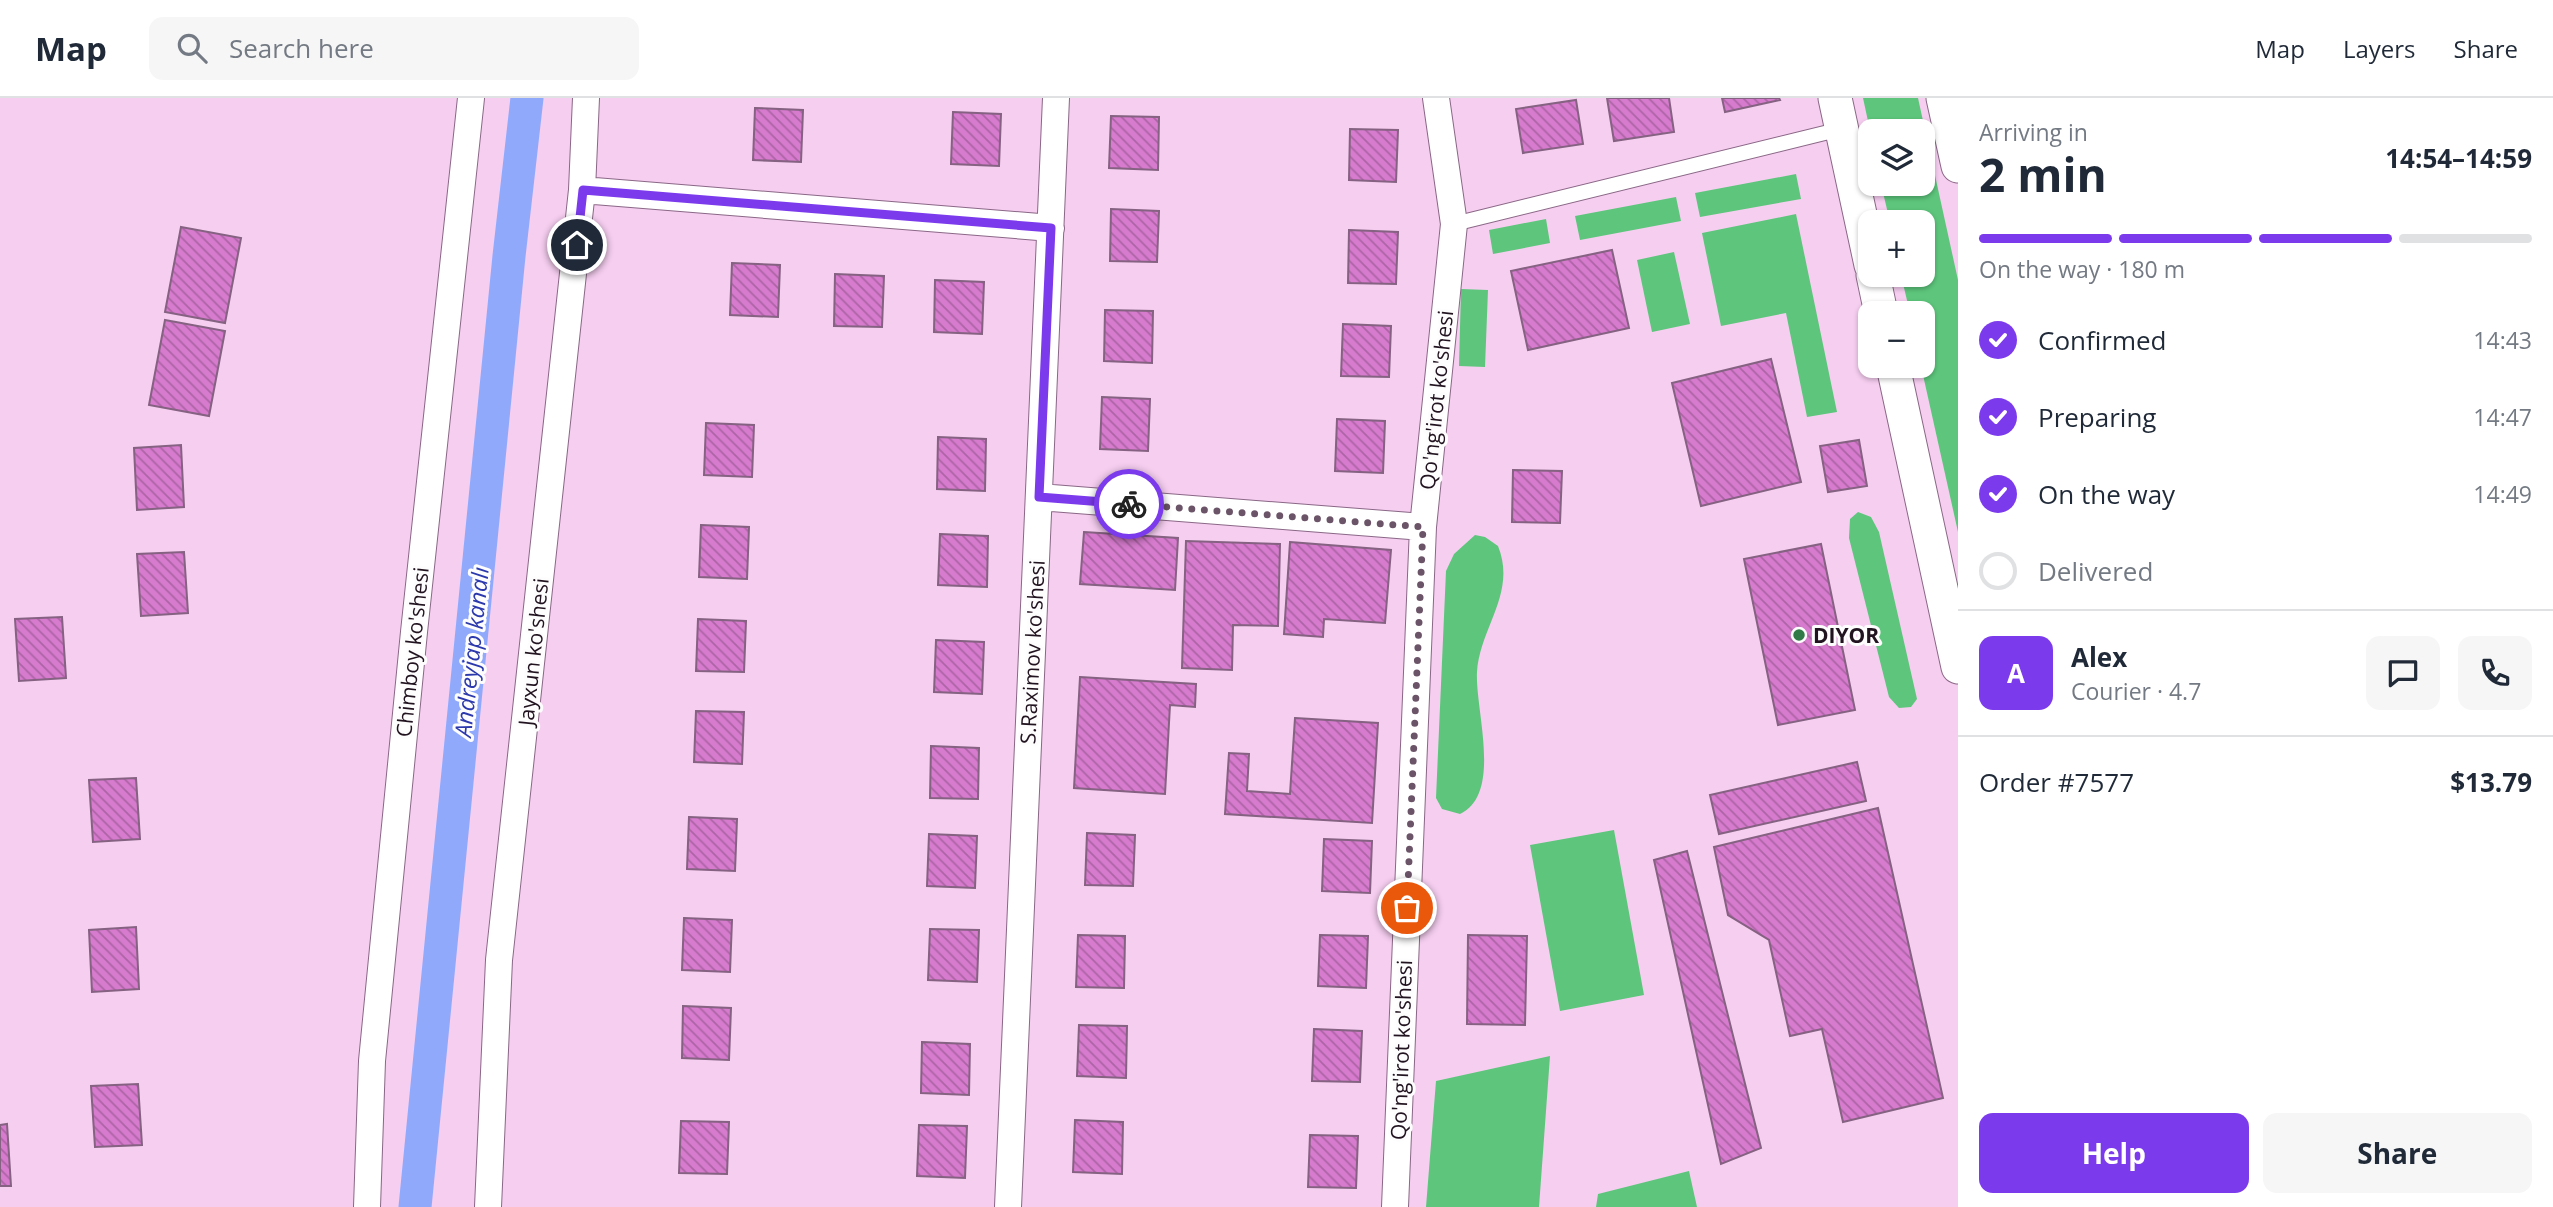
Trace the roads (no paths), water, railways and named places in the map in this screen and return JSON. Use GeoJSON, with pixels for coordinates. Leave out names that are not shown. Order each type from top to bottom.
{"type":"FeatureCollection","features":[{"type":"Feature","properties":{"kind":"street","name":"Chimboy ko'shesi"},"geometry":{"type":"LineString","coordinates":[[367,1207],[372,1061],[471,98]]}},
{"type":"Feature","properties":{"kind":"street","name":"Jayxun ko'shesi"},"geometry":{"type":"LineString","coordinates":[[488,1207],[499,960],[583,190],[586,98]]}},
{"type":"Feature","properties":{"kind":"street","name":"S.Raximov ko'shesi"},"geometry":{"type":"LineString","coordinates":[[1008,1207],[1056,98]]}},
{"type":"Feature","properties":{"kind":"street","name":"Qo'ng'irot ko'shesi"},"geometry":{"type":"LineString","coordinates":[[1395,1207],[1423,527],[1454,225],[1436,98]]}},
{"type":"Feature","properties":{"kind":"street"},"geometry":{"type":"LineString","coordinates":[[1943,98],[1958,166]]}},
{"type":"Feature","properties":{"kind":"street"},"geometry":{"type":"LineString","coordinates":[[1838,113],[1859,210]]}},
{"type":"Feature","properties":{"kind":"street"},"geometry":{"type":"LineString","coordinates":[[583,190],[1051,228]]}},
{"type":"Feature","properties":{"kind":"street"},"geometry":{"type":"LineString","coordinates":[[1896,378],[1958,667]]}},
{"type":"Feature","properties":{"kind":"street"},"geometry":{"type":"LineString","coordinates":[[1039,497],[1423,527]]}},
{"type":"Feature","properties":{"kind":"lane"},"geometry":{"type":"LineString","coordinates":[[1454,225],[1838,113]]}},
{"type":"Feature","properties":{"kind":"waterway","name":"Andreyjap kanalı"},"geometry":{"type":"LineString","coordinates":[[415,1207],[527,98]]}},
{"type":"Feature","properties":{"kind":"place","name":"DIYOR"},"geometry":{"type":"Point","coordinates":[1799,635]}}]}
